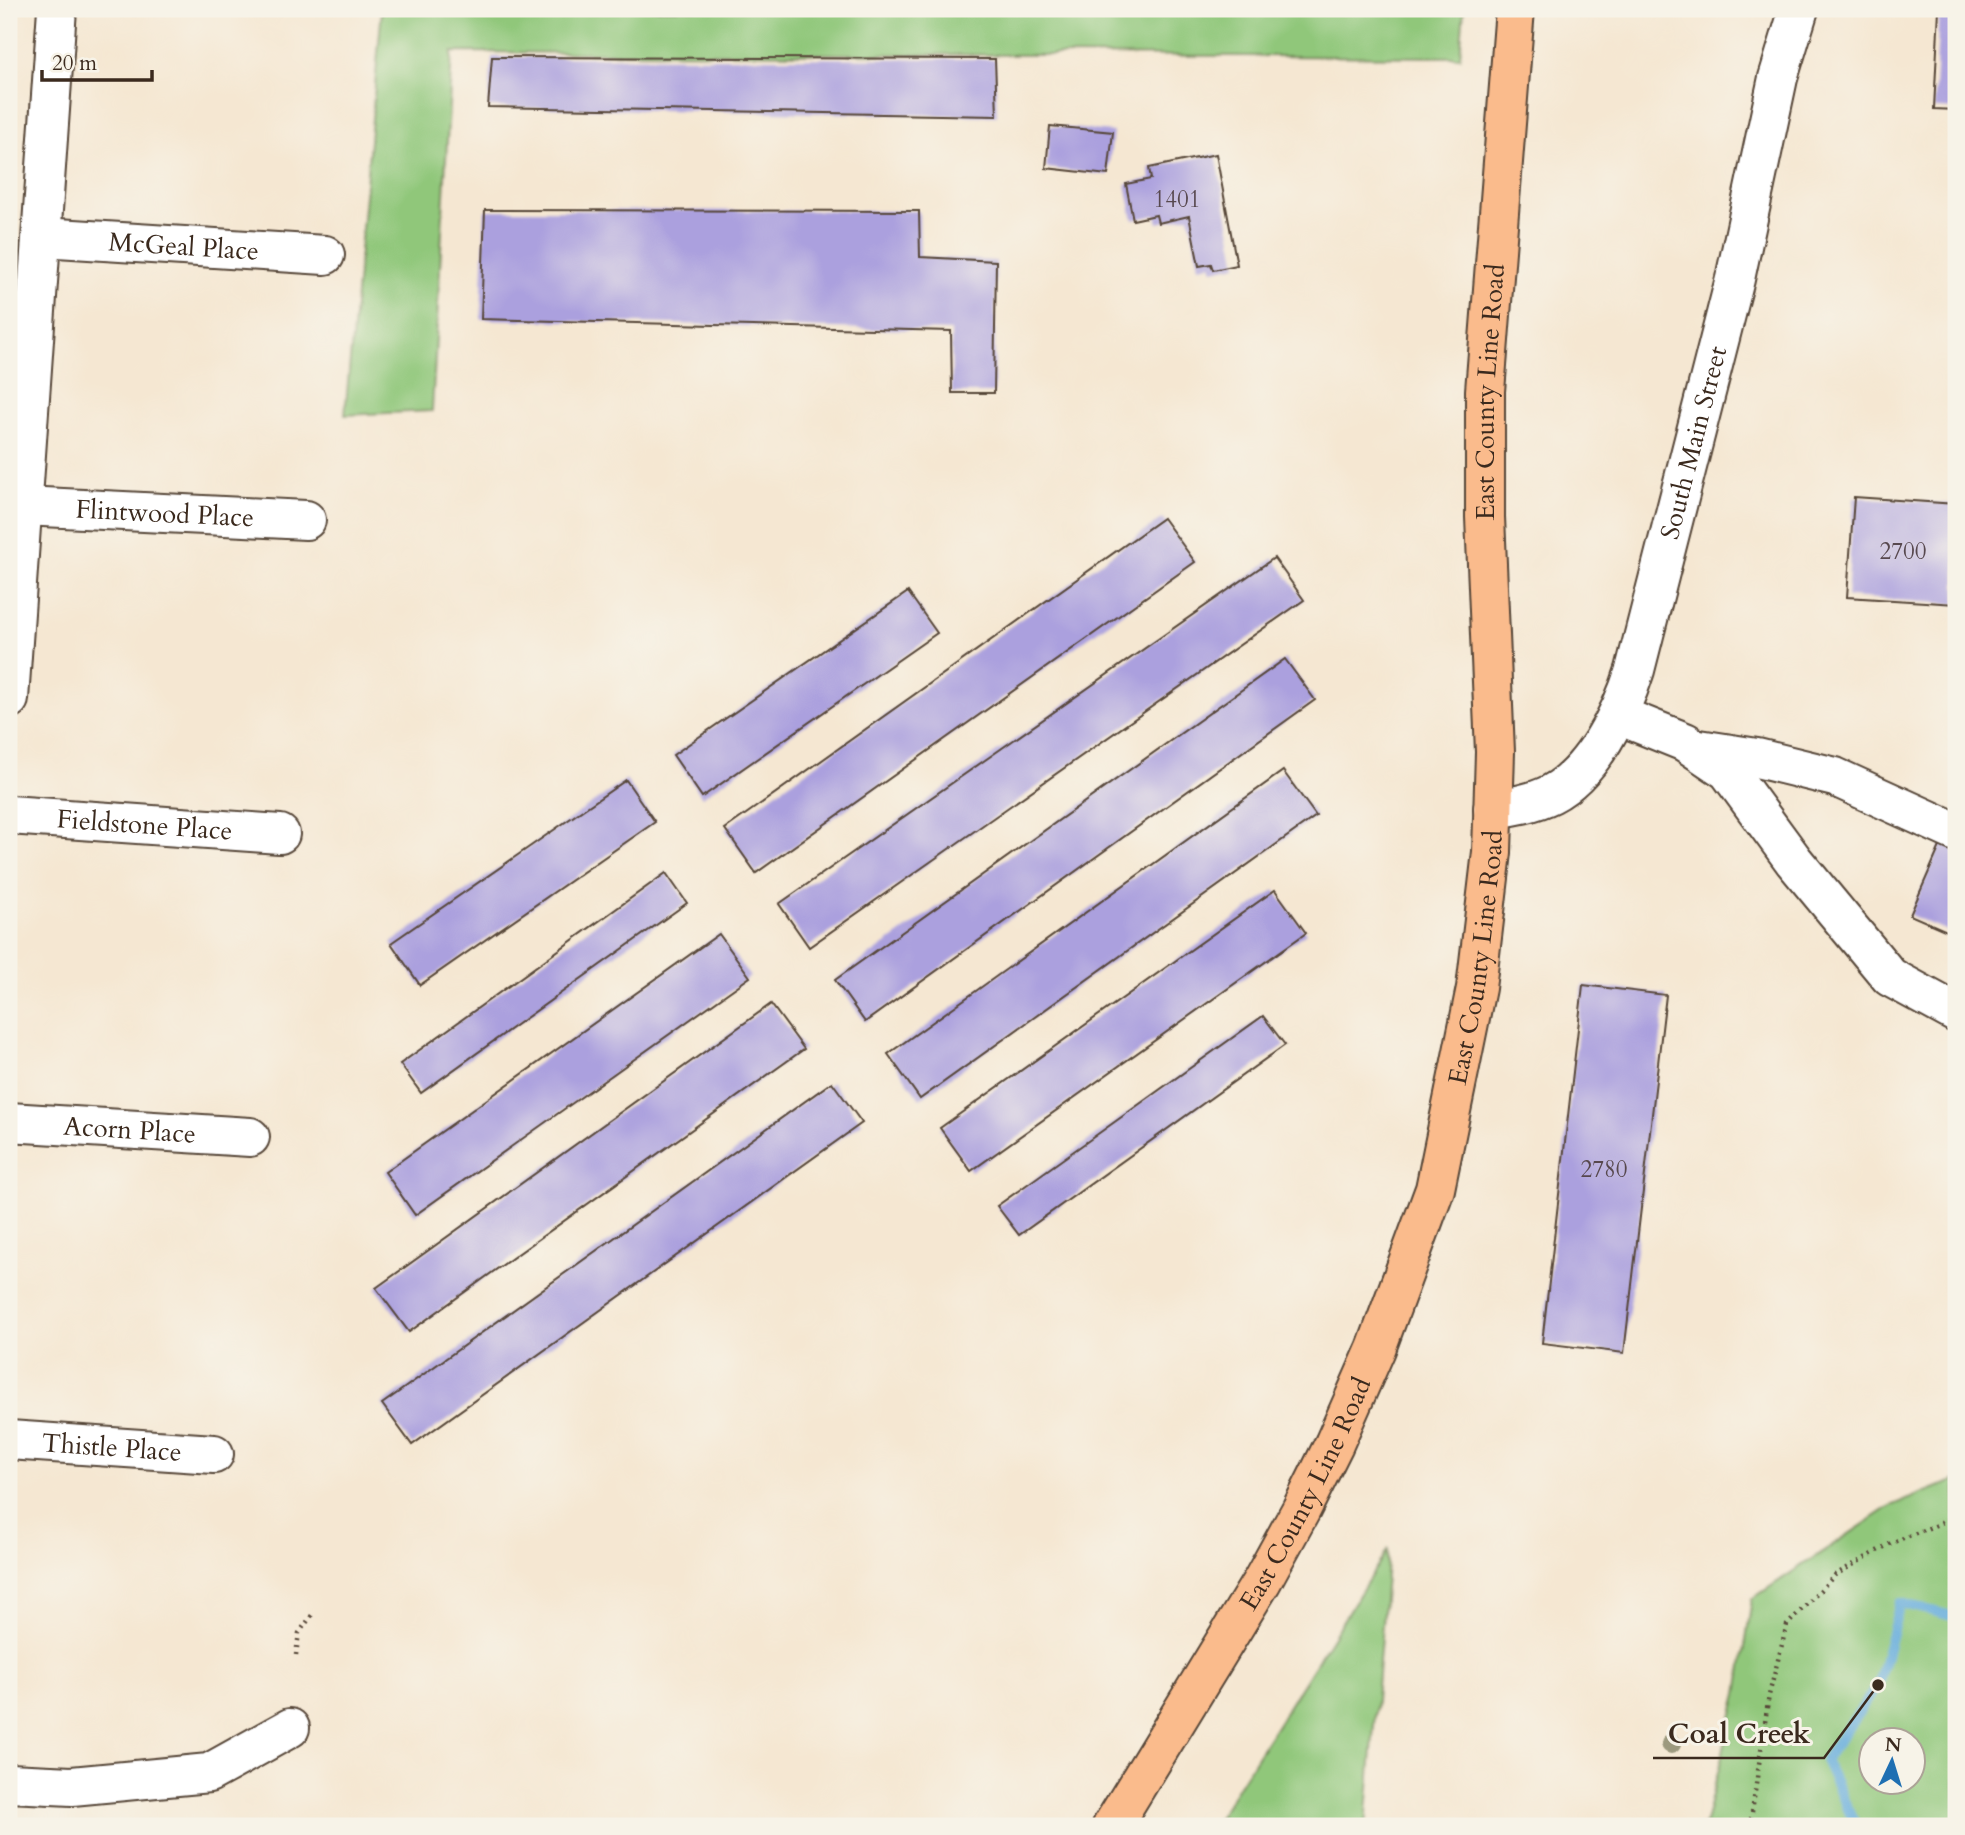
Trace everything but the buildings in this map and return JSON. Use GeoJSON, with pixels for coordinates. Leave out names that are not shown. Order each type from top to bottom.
{"type":"FeatureCollection","features":[{"type":"Feature","properties":{"kind":"main road","name":"East County Line Road"},"geometry":{"type":"LineString","coordinates":[[1112,1826],[1262,1581],[1301,1510],[1376,1349],[1435,1189],[1476,988],[1492,852],[1494,726],[1485,517],[1485,391],[1515,9]]}},
{"type":"Feature","properties":{"kind":"street"},"geometry":{"type":"LineString","coordinates":[[9,699],[23,506],[23,315],[42,237],[57,9]]}},
{"type":"Feature","properties":{"kind":"street","name":"South Main Street"},"geometry":{"type":"LineString","coordinates":[[1493,809],[1530,803],[1554,793],[1584,766],[1625,701],[1636,670],[1735,279],[1778,78],[1799,9]]}},
{"type":"Feature","properties":{"kind":"street","name":"McGeal Place"},"geometry":{"type":"LineString","coordinates":[[42,237],[325,255]]}},
{"type":"Feature","properties":{"kind":"street","name":"Flintwood Place"},"geometry":{"type":"LineString","coordinates":[[23,506],[306,520]]}},
{"type":"Feature","properties":{"kind":"street"},"geometry":{"type":"LineString","coordinates":[[1618,715],[1685,743],[1728,771],[1794,861],[1890,977],[1956,1013]]}},
{"type":"Feature","properties":{"kind":"street"},"geometry":{"type":"LineString","coordinates":[[1694,749],[1757,758],[1835,777],[1956,832]]}},
{"type":"Feature","properties":{"kind":"street","name":"Fieldstone Place"},"geometry":{"type":"LineString","coordinates":[[9,815],[281,834]]}},
{"type":"Feature","properties":{"kind":"street","name":"Acorn Place"},"geometry":{"type":"LineString","coordinates":[[9,1122],[250,1138]]}},
{"type":"Feature","properties":{"kind":"street","name":"Thistle Place"},"geometry":{"type":"LineString","coordinates":[[9,1440],[214,1454]]}},
{"type":"Feature","properties":{"kind":"street"},"geometry":{"type":"LineString","coordinates":[[9,1783],[72,1786],[209,1773],[290,1728]]}},
{"type":"Feature","properties":{"kind":"path"},"geometry":{"type":"LineString","coordinates":[[1750,1826],[1769,1695],[1787,1625],[1835,1575],[1891,1543],[1956,1517]]}},
{"type":"Feature","properties":{"kind":"path"},"geometry":{"type":"LineString","coordinates":[[296,1655],[299,1633],[312,1615]]}},
{"type":"Feature","properties":{"kind":"green space"},"geometry":{"type":"Polygon","coordinates":[[[382,9],[1464,9],[1460,57],[452,52],[432,411],[345,415],[382,9]]]}},
{"type":"Feature","properties":{"kind":"green space"},"geometry":{"type":"Polygon","coordinates":[[[1956,1480],[1956,1826],[1704,1826],[1738,1694],[1752,1599],[1891,1506],[1956,1480]]]}},
{"type":"Feature","properties":{"kind":"green space"},"geometry":{"type":"Polygon","coordinates":[[[1388,1549],[1366,1826],[1213,1826],[1388,1549]]]}},
{"type":"Feature","properties":{"kind":"waterway"},"geometry":{"type":"LineString","coordinates":[[1856,1826],[1825,1760],[1878,1685],[1900,1603],[1956,1617]]}},
{"type":"Feature","properties":{"kind":"place","name":"Coal Creek"},"geometry":{"type":"Point","coordinates":[1878,1685]}}]}
